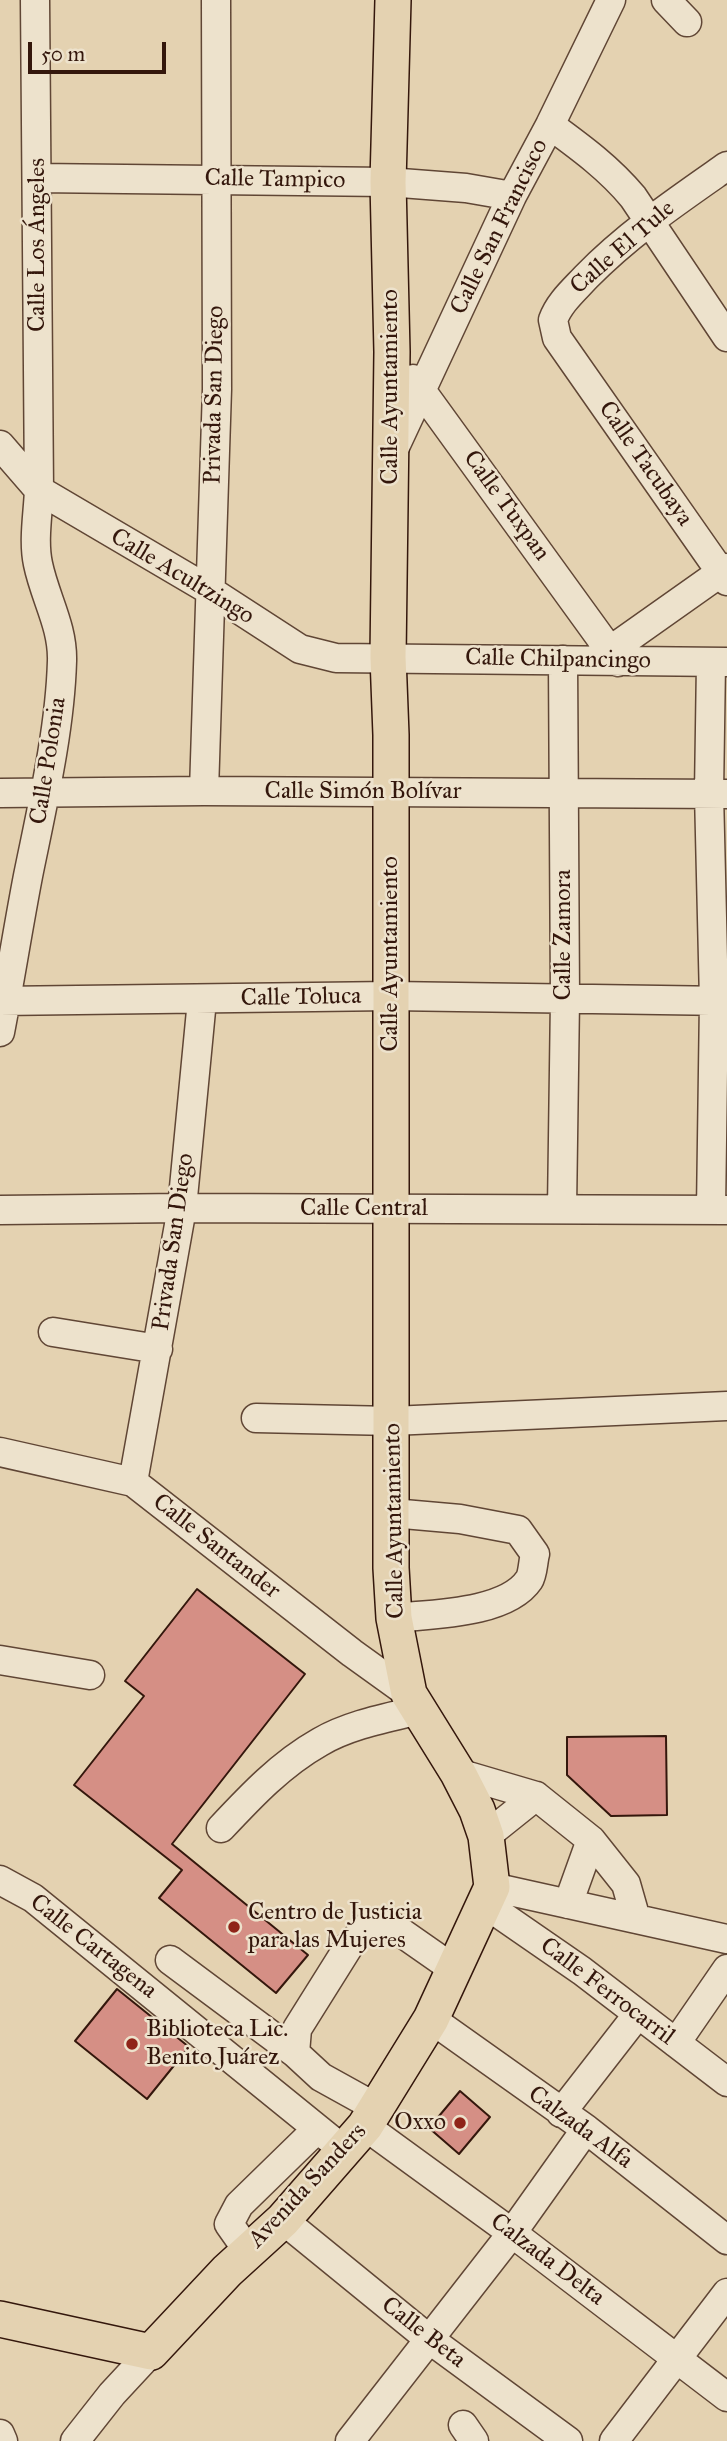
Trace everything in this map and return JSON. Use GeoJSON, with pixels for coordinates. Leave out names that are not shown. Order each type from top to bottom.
{"type":"FeatureCollection","features":[{"type":"Feature","properties":{"kind":"main road","name":"Calle Ayuntamiento"},"geometry":{"type":"LineString","coordinates":[[393,0],[388,182],[391,352],[388,657],[391,1568],[394,1618],[414,1702],[458,1773],[477,1810],[486,1836],[489,1896]]}},
{"type":"Feature","properties":{"kind":"main road","name":"Avenida Sanders"},"geometry":{"type":"LineString","coordinates":[[151,2352],[227,2271],[283,2220],[362,2129],[431,2019],[489,1896]]}},
{"type":"Feature","properties":{"kind":"main road"},"geometry":{"type":"LineString","coordinates":[[0,2319],[151,2352]]}},
{"type":"Feature","properties":{"kind":"street","name":"Calle Los Ángeles"},"geometry":{"type":"LineString","coordinates":[[35,0],[39,490]]}},
{"type":"Feature","properties":{"kind":"street","name":"Privada San Diego"},"geometry":{"type":"LineString","coordinates":[[204,791],[216,389],[216,0]]}},
{"type":"Feature","properties":{"kind":"street","name":"Calle San Francisco"},"geometry":{"type":"LineString","coordinates":[[391,454],[512,196],[611,0]]}},
{"type":"Feature","properties":{"kind":"street"},"geometry":{"type":"LineString","coordinates":[[666,0],[687,22]]}},
{"type":"Feature","properties":{"kind":"street"},"geometry":{"type":"LineString","coordinates":[[550,125],[618,178],[727,337]]}},
{"type":"Feature","properties":{"kind":"street","name":"Calle El Tule"},"geometry":{"type":"LineString","coordinates":[[563,348],[552,320],[564,300],[608,255],[648,221],[727,166]]}},
{"type":"Feature","properties":{"kind":"street","name":"Calle Tampico"},"geometry":{"type":"LineString","coordinates":[[37,178],[388,182],[435,184],[512,196]]}},
{"type":"Feature","properties":{"kind":"street","name":"Calle Tacubaya"},"geometry":{"type":"LineString","coordinates":[[563,348],[725,574]]}},
{"type":"Feature","properties":{"kind":"street","name":"Calle Tuxpan"},"geometry":{"type":"LineString","coordinates":[[391,352],[421,389],[615,656]]}},
{"type":"Feature","properties":{"kind":"street","name":"Calle Acultzingo"},"geometry":{"type":"LineString","coordinates":[[0,445],[39,490],[209,590],[300,649],[336,658],[388,657]]}},
{"type":"Feature","properties":{"kind":"street","name":"Calle Polonia"},"geometry":{"type":"LineString","coordinates":[[0,1032],[3,1001],[45,793],[61,687],[61,636],[38,569],[35,551],[39,490]]}},
{"type":"Feature","properties":{"kind":"street"},"geometry":{"type":"LineString","coordinates":[[615,656],[725,574]]}},
{"type":"Feature","properties":{"kind":"street","name":"Calle Chilpancingo"},"geometry":{"type":"LineString","coordinates":[[388,657],[564,660],[615,656],[719,663]]}},
{"type":"Feature","properties":{"kind":"street","name":"Calle Zamora"},"geometry":{"type":"LineString","coordinates":[[562,1209],[565,999],[564,660]]}},
{"type":"Feature","properties":{"kind":"street"},"geometry":{"type":"LineString","coordinates":[[719,663],[719,1210]]}},
{"type":"Feature","properties":{"kind":"street","name":"Calle Simón Bolívar"},"geometry":{"type":"LineString","coordinates":[[0,793],[204,791],[718,794]]}},
{"type":"Feature","properties":{"kind":"street","name":"Calle Toluca"},"geometry":{"type":"LineString","coordinates":[[3,1001],[391,996],[721,1001]]}},
{"type":"Feature","properties":{"kind":"street","name":"Privada San Diego"},"geometry":{"type":"LineString","coordinates":[[133,1482],[181,1208],[202,1000]]}},
{"type":"Feature","properties":{"kind":"street","name":"Calle Central"},"geometry":{"type":"LineString","coordinates":[[0,1210],[719,1210]]}},
{"type":"Feature","properties":{"kind":"street"},"geometry":{"type":"LineString","coordinates":[[53,1332],[158,1349]]}},
{"type":"Feature","properties":{"kind":"street"},"geometry":{"type":"LineString","coordinates":[[256,1418],[392,1421],[727,1406]]}},
{"type":"Feature","properties":{"kind":"street","name":"Calle Santander"},"geometry":{"type":"LineString","coordinates":[[0,1452],[133,1482],[414,1702]]}},
{"type":"Feature","properties":{"kind":"street"},"geometry":{"type":"LineString","coordinates":[[391,1513],[460,1519],[518,1530],[535,1554],[529,1580],[509,1598],[464,1611],[394,1618]]}},
{"type":"Feature","properties":{"kind":"street"},"geometry":{"type":"LineString","coordinates":[[0,1660],[90,1675]]}},
{"type":"Feature","properties":{"kind":"street"},"geometry":{"type":"LineString","coordinates":[[221,1828],[260,1786],[320,1741],[414,1702]]}},
{"type":"Feature","properties":{"kind":"street"},"geometry":{"type":"LineString","coordinates":[[458,1773],[536,1796],[591,1839],[626,1884],[636,1919]]}},
{"type":"Feature","properties":{"kind":"street"},"geometry":{"type":"LineString","coordinates":[[486,1836],[536,1796]]}},
{"type":"Feature","properties":{"kind":"street"},"geometry":{"type":"LineString","coordinates":[[568,1905],[591,1839]]}},
{"type":"Feature","properties":{"kind":"street","name":"Calle Cartagena"},"geometry":{"type":"LineString","coordinates":[[0,1880],[33,1898],[317,2129],[362,2129]]}},
{"type":"Feature","properties":{"kind":"street"},"geometry":{"type":"LineString","coordinates":[[489,1896],[568,1905],[727,1939]]}},
{"type":"Feature","properties":{"kind":"street","name":"Calle Ferrocarril"},"geometry":{"type":"LineString","coordinates":[[489,1896],[727,2082]]}},
{"type":"Feature","properties":{"kind":"street"},"geometry":{"type":"LineString","coordinates":[[295,2053],[297,2029],[349,1946],[371,1923],[391,1926],[455,1970]]}},
{"type":"Feature","properties":{"kind":"street"},"geometry":{"type":"LineString","coordinates":[[170,1960],[295,2053],[321,2077],[362,2129]]}},
{"type":"Feature","properties":{"kind":"street"},"geometry":{"type":"LineString","coordinates":[[676,2043],[727,1969]]}},
{"type":"Feature","properties":{"kind":"street"},"geometry":{"type":"LineString","coordinates":[[561,2113],[638,2014]]}},
{"type":"Feature","properties":{"kind":"street","name":"Calzada Alfa"},"geometry":{"type":"LineString","coordinates":[[431,2019],[586,2129],[727,2240]]}},
{"type":"Feature","properties":{"kind":"street"},"geometry":{"type":"LineString","coordinates":[[248,2251],[229,2224],[239,2205],[317,2129]]}},
{"type":"Feature","properties":{"kind":"street","name":"Calzada Delta"},"geometry":{"type":"LineString","coordinates":[[362,2129],[512,2233],[727,2397]]}},
{"type":"Feature","properties":{"kind":"street"},"geometry":{"type":"LineString","coordinates":[[350,2441],[512,2233],[586,2129]]}},
{"type":"Feature","properties":{"kind":"street","name":"Calle Beta"},"geometry":{"type":"LineString","coordinates":[[283,2220],[429,2339],[568,2441]]}},
{"type":"Feature","properties":{"kind":"street"},"geometry":{"type":"LineString","coordinates":[[614,2441],[727,2293]]}},
{"type":"Feature","properties":{"kind":"street"},"geometry":{"type":"LineString","coordinates":[[75,2441],[151,2352]]}},
{"type":"Feature","properties":{"kind":"street"},"geometry":{"type":"LineString","coordinates":[[0,2434],[3,2441]]}},
{"type":"Feature","properties":{"kind":"building"},"geometry":{"type":"Polygon","coordinates":[[[197,1589],[305,1674],[172,1844],[308,1955],[276,1993],[159,1898],[182,1870],[74,1785],[144,1696],[125,1681],[197,1589]]]}},
{"type":"Feature","properties":{"kind":"building"},"geometry":{"type":"Polygon","coordinates":[[[666,1736],[667,1815],[611,1816],[567,1775],[567,1737],[666,1736]]]}},
{"type":"Feature","properties":{"kind":"building","name":"Biblioteca Lic. Benito Juárez"},"geometry":{"type":"Polygon","coordinates":[[[117,1989],[189,2047],[147,2099],[75,2041],[117,1989]]]}},
{"type":"Feature","properties":{"kind":"building","name":"Oxxo"},"geometry":{"type":"Polygon","coordinates":[[[460,2091],[490,2117],[459,2154],[429,2128],[460,2091]]]}},
{"type":"Feature","properties":{"kind":"place","name":"Centro de Justicia para las Mujeres"},"geometry":{"type":"Point","coordinates":[234,1927]}},
{"type":"Feature","properties":{"kind":"place","name":"Biblioteca Lic. Benito Juárez"},"geometry":{"type":"Point","coordinates":[132,2044]}},
{"type":"Feature","properties":{"kind":"place","name":"Oxxo"},"geometry":{"type":"Point","coordinates":[460,2123]}}]}
